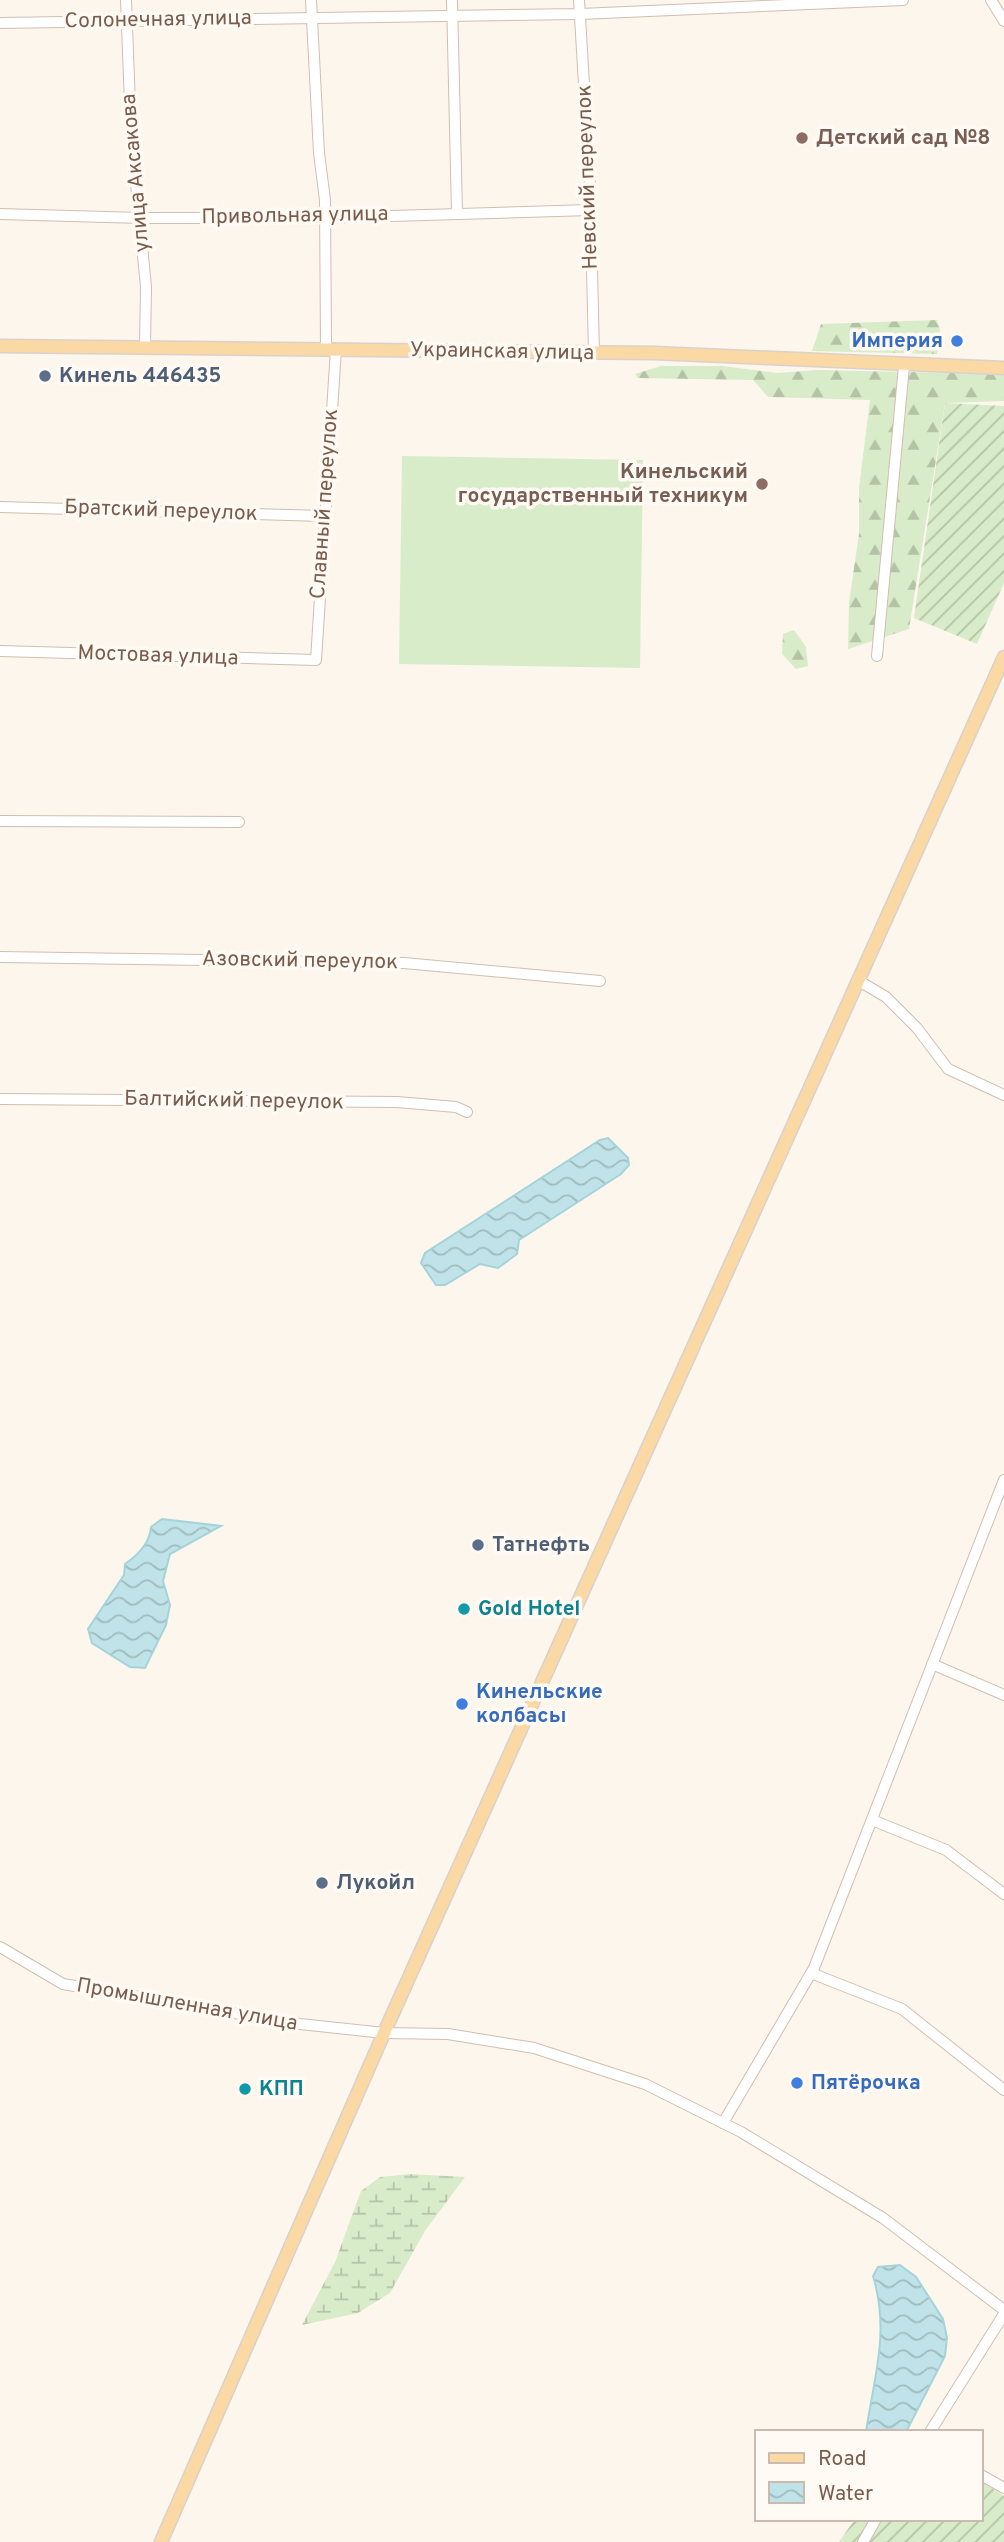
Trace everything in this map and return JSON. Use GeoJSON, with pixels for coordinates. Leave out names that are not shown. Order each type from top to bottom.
{"type":"FeatureCollection","features":[{"type":"Feature","properties":{"kind":"main road","name":"Украинская улица"},"geometry":{"type":"LineString","coordinates":[[0,346],[654,353],[904,366],[1004,368]]}},
{"type":"Feature","properties":{"kind":"main road"},"geometry":{"type":"LineString","coordinates":[[161,2542],[384,2033],[1004,657]]}},
{"type":"Feature","properties":{"kind":"street","name":"улица Аксакова"},"geometry":{"type":"LineString","coordinates":[[126,0],[131,131],[141,218],[145,346]]}},
{"type":"Feature","properties":{"kind":"street","name":"Славный переулок"},"geometry":{"type":"LineString","coordinates":[[312,0],[331,348],[316,660]]}},
{"type":"Feature","properties":{"kind":"street"},"geometry":{"type":"LineString","coordinates":[[452,0],[457,212]]}},
{"type":"Feature","properties":{"kind":"street","name":"Невский переулок"},"geometry":{"type":"LineString","coordinates":[[579,0],[594,354]]}},
{"type":"Feature","properties":{"kind":"street","name":"Солонечная улица"},"geometry":{"type":"LineString","coordinates":[[0,23],[580,14],[903,0]]}},
{"type":"Feature","properties":{"kind":"street"},"geometry":{"type":"LineString","coordinates":[[991,0],[1004,21]]}},
{"type":"Feature","properties":{"kind":"street","name":"Привольная улица"},"geometry":{"type":"LineString","coordinates":[[0,214],[141,218],[323,218],[590,210]]}},
{"type":"Feature","properties":{"kind":"street"},"geometry":{"type":"LineString","coordinates":[[877,656],[904,366]]}},
{"type":"Feature","properties":{"kind":"street","name":"Братский переулок"},"geometry":{"type":"LineString","coordinates":[[0,507],[323,516]]}},
{"type":"Feature","properties":{"kind":"street","name":"Мостовая улица"},"geometry":{"type":"LineString","coordinates":[[0,651],[316,660]]}},
{"type":"Feature","properties":{"kind":"street"},"geometry":{"type":"LineString","coordinates":[[0,821],[239,822]]}},
{"type":"Feature","properties":{"kind":"street","name":"Азовский переулок"},"geometry":{"type":"LineString","coordinates":[[0,957],[404,963],[600,981]]}},
{"type":"Feature","properties":{"kind":"street"},"geometry":{"type":"LineString","coordinates":[[859,981],[886,997],[917,1028],[948,1069],[1004,1096]]}},
{"type":"Feature","properties":{"kind":"street","name":"Балтийский переулок"},"geometry":{"type":"LineString","coordinates":[[0,1099],[397,1102],[456,1107],[467,1112]]}},
{"type":"Feature","properties":{"kind":"street"},"geometry":{"type":"LineString","coordinates":[[723,2123],[811,1973],[1004,1480]]}},
{"type":"Feature","properties":{"kind":"street"},"geometry":{"type":"LineString","coordinates":[[932,1664],[1004,1695]]}},
{"type":"Feature","properties":{"kind":"street"},"geometry":{"type":"LineString","coordinates":[[872,1820],[946,1850],[1004,1894]]}},
{"type":"Feature","properties":{"kind":"street","name":"Промышленная улица"},"geometry":{"type":"LineString","coordinates":[[0,1947],[63,1984],[300,2024],[384,2033],[448,2034],[534,2048],[645,2084],[723,2123],[883,2218],[1004,2312]]}},
{"type":"Feature","properties":{"kind":"street"},"geometry":{"type":"LineString","coordinates":[[811,1973],[902,2009],[1004,2090]]}},
{"type":"Feature","properties":{"kind":"street"},"geometry":{"type":"LineString","coordinates":[[931,2430],[1004,2312]]}},
{"type":"Feature","properties":{"kind":"street"},"geometry":{"type":"LineString","coordinates":[[983,2476],[1004,2488]]}},
{"type":"Feature","properties":{"kind":"street"},"geometry":{"type":"LineString","coordinates":[[863,2542],[875,2521]]}},
{"type":"Feature","properties":{"kind":"green space"},"geometry":{"type":"Polygon","coordinates":[[[937,320],[940,329],[937,354],[812,351],[821,324],[937,320]]]}},
{"type":"Feature","properties":{"kind":"green space"},"geometry":{"type":"Polygon","coordinates":[[[661,366],[722,366],[778,373],[817,370],[1004,374],[1004,401],[945,403],[909,629],[848,649],[849,602],[859,534],[859,488],[870,400],[768,397],[753,380],[638,378],[635,374],[661,366]]]}},
{"type":"Feature","properties":{"kind":"green space"},"geometry":{"type":"Polygon","coordinates":[[[945,403],[1004,406],[1004,583],[977,644],[914,618],[945,403]]]}},
{"type":"Feature","properties":{"kind":"green space"},"geometry":{"type":"Polygon","coordinates":[[[402,456],[643,460],[640,668],[399,664],[402,456]]]}},
{"type":"Feature","properties":{"kind":"green space"},"geometry":{"type":"Polygon","coordinates":[[[794,630],[806,647],[808,666],[796,669],[782,654],[783,634],[794,630]]]}},
{"type":"Feature","properties":{"kind":"green space"},"geometry":{"type":"Polygon","coordinates":[[[410,2174],[465,2177],[425,2231],[390,2293],[358,2313],[302,2325],[335,2262],[361,2191],[380,2177],[410,2174]]]}},
{"type":"Feature","properties":{"kind":"green space"},"geometry":{"type":"Polygon","coordinates":[[[983,2482],[1004,2496],[1004,2542],[839,2542],[854,2521],[983,2521],[983,2482]]]}},
{"type":"Feature","properties":{"kind":"water"},"geometry":{"type":"Polygon","coordinates":[[[608,1138],[628,1158],[629,1165],[621,1174],[519,1240],[517,1254],[498,1268],[480,1264],[445,1285],[436,1285],[421,1263],[425,1253],[600,1140],[608,1138]]]}},
{"type":"Feature","properties":{"kind":"water"},"geometry":{"type":"Polygon","coordinates":[[[162,1519],[221,1526],[170,1554],[163,1581],[170,1605],[166,1625],[145,1668],[130,1667],[92,1643],[88,1629],[124,1575],[125,1564],[142,1548],[151,1527],[162,1519]]]}},
{"type":"Feature","properties":{"kind":"water"},"geometry":{"type":"Polygon","coordinates":[[[900,2265],[916,2277],[943,2319],[947,2338],[945,2356],[907,2430],[866,2430],[879,2354],[880,2316],[873,2276],[878,2267],[900,2265]]]}},
{"type":"Feature","properties":{"kind":"place","name":"Детский сад №8"},"geometry":{"type":"Point","coordinates":[802,138]}},
{"type":"Feature","properties":{"kind":"place","name":"Империя"},"geometry":{"type":"Point","coordinates":[957,341]}},
{"type":"Feature","properties":{"kind":"place","name":"Кинель 446435"},"geometry":{"type":"Point","coordinates":[45,376]}},
{"type":"Feature","properties":{"kind":"place","name":"Кинельский государственный техникум"},"geometry":{"type":"Point","coordinates":[762,484]}},
{"type":"Feature","properties":{"kind":"place","name":"Татнефть"},"geometry":{"type":"Point","coordinates":[478,1545]}},
{"type":"Feature","properties":{"kind":"place","name":"Gold Hotel"},"geometry":{"type":"Point","coordinates":[464,1609]}},
{"type":"Feature","properties":{"kind":"place","name":"Кинельские колбасы"},"geometry":{"type":"Point","coordinates":[462,1704]}},
{"type":"Feature","properties":{"kind":"place","name":"Лукойл"},"geometry":{"type":"Point","coordinates":[322,1883]}},
{"type":"Feature","properties":{"kind":"place","name":"Пятёрочка"},"geometry":{"type":"Point","coordinates":[797,2083]}},
{"type":"Feature","properties":{"kind":"place","name":"КПП"},"geometry":{"type":"Point","coordinates":[245,2089]}}]}
